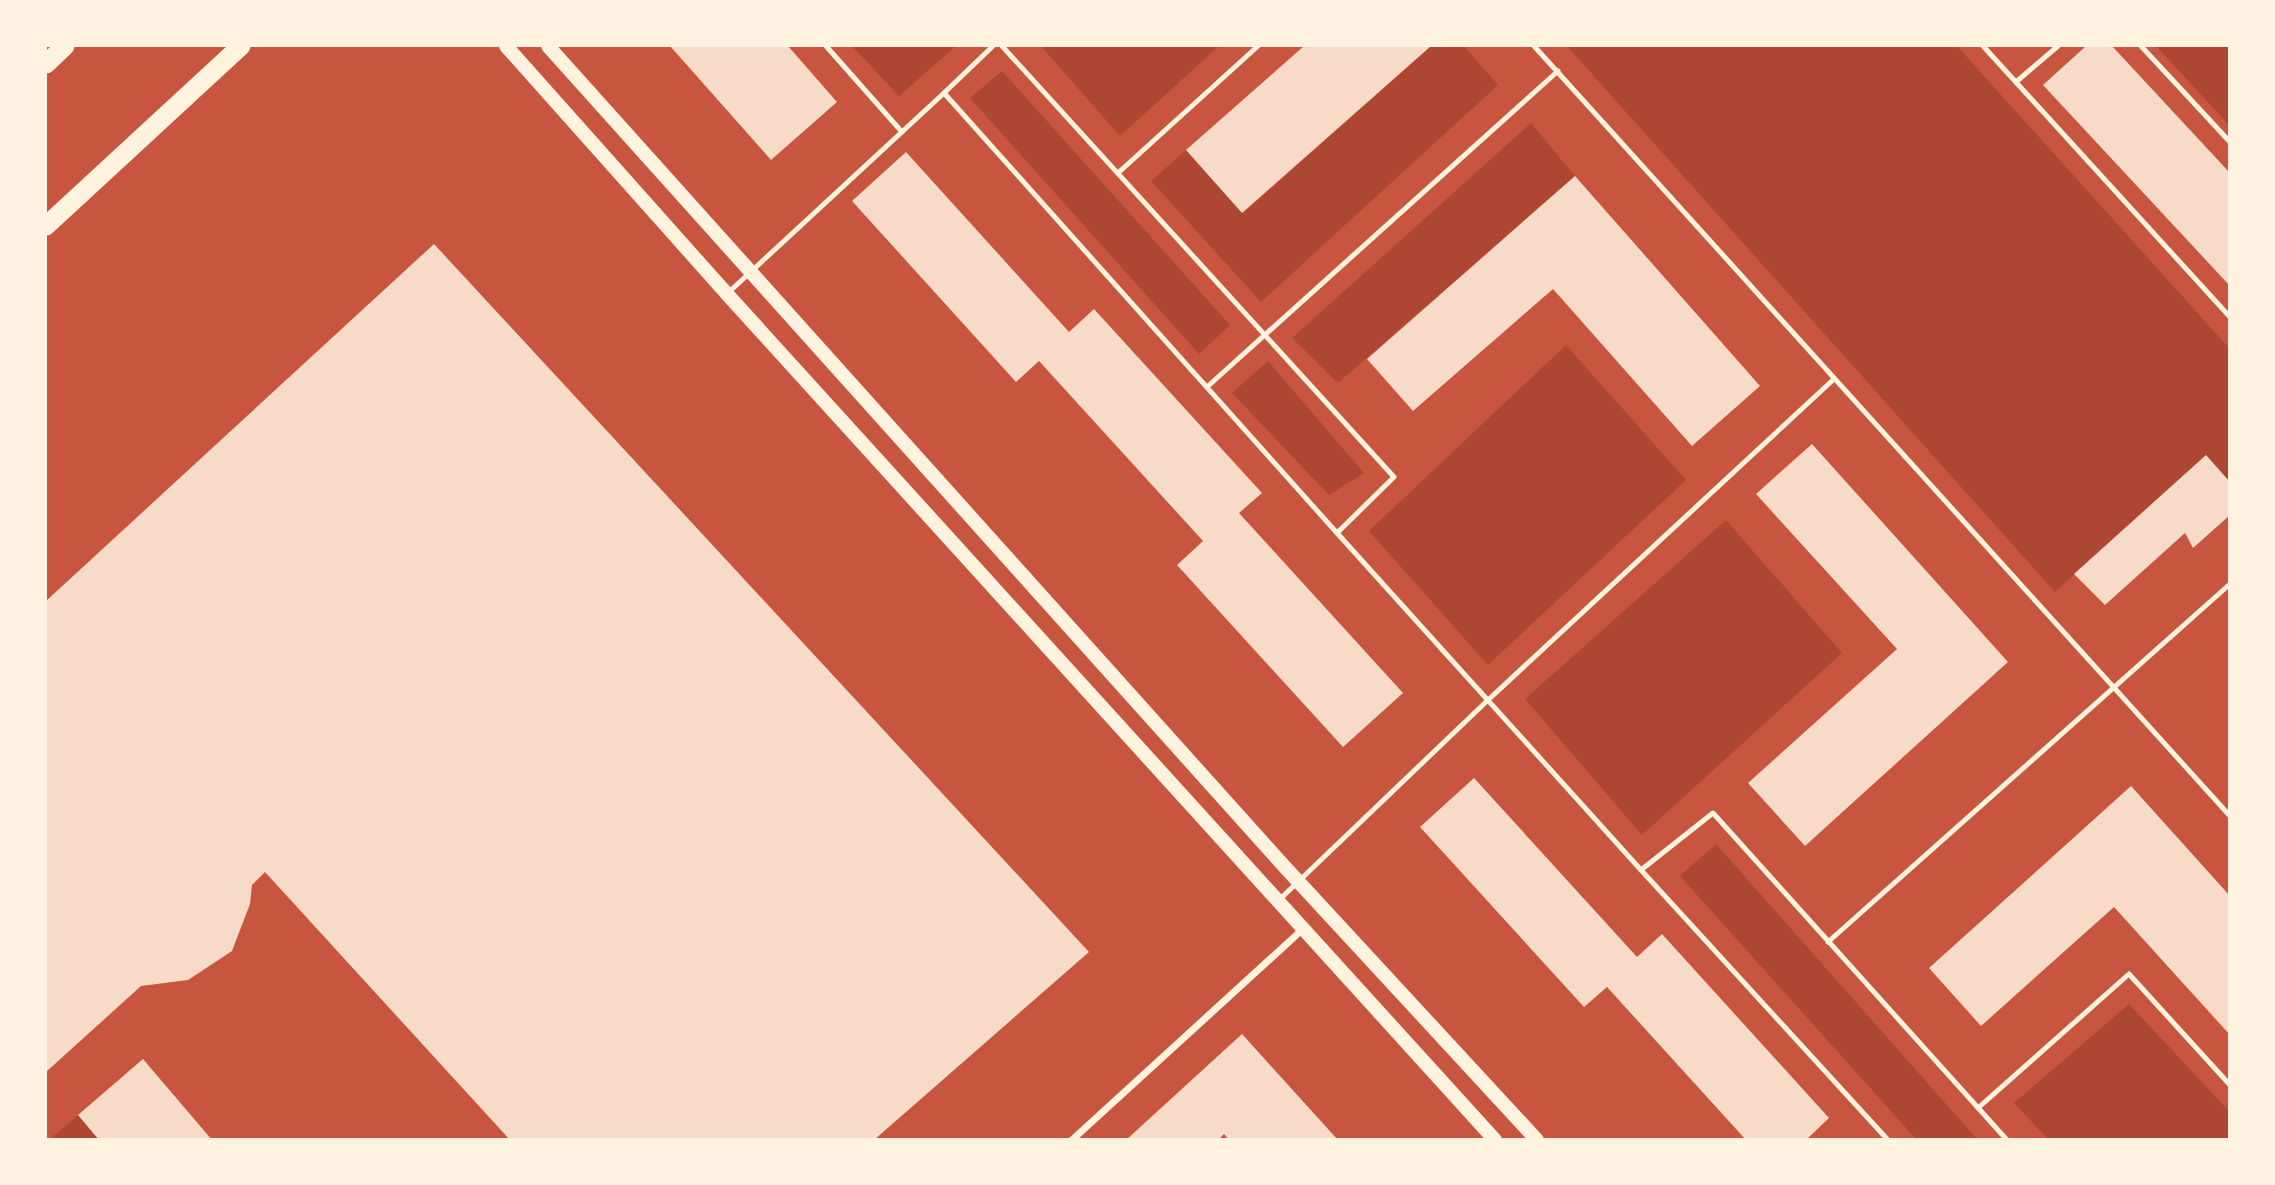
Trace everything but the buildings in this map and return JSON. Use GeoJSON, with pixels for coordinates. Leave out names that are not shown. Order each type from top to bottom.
{"type":"FeatureCollection","features":[{"type":"Feature","properties":{"kind":"highway"},"geometry":{"type":"LineString","coordinates":[[46,64],[65,46]]}},
{"type":"Feature","properties":{"kind":"highway"},"geometry":{"type":"LineString","coordinates":[[46,226],[241,46]]}},
{"type":"Feature","properties":{"kind":"main road"},"geometry":{"type":"LineString","coordinates":[[506,46],[727,294],[1495,1139]]}},
{"type":"Feature","properties":{"kind":"main road"},"geometry":{"type":"LineString","coordinates":[[548,46],[1298,881],[1536,1139]]}},
{"type":"Feature","properties":{"kind":"street"},"geometry":{"type":"LineString","coordinates":[[1072,1139],[1303,929]]}},
{"type":"Feature","properties":{"kind":"lane"},"geometry":{"type":"LineString","coordinates":[[826,46],[902,132]]}},
{"type":"Feature","properties":{"kind":"lane"},"geometry":{"type":"LineString","coordinates":[[727,294],[993,46]]}},
{"type":"Feature","properties":{"kind":"lane"},"geometry":{"type":"LineString","coordinates":[[1002,46],[1394,477],[1337,533]]}},
{"type":"Feature","properties":{"kind":"lane"},"geometry":{"type":"LineString","coordinates":[[1118,173],[1258,46]]}},
{"type":"Feature","properties":{"kind":"lane"},"geometry":{"type":"LineString","coordinates":[[1534,46],[2230,816]]}},
{"type":"Feature","properties":{"kind":"lane"},"geometry":{"type":"LineString","coordinates":[[1983,46],[2230,317]]}},
{"type":"Feature","properties":{"kind":"lane"},"geometry":{"type":"LineString","coordinates":[[2016,82],[2058,46]]}},
{"type":"Feature","properties":{"kind":"lane"},"geometry":{"type":"LineString","coordinates":[[2141,46],[2230,142]]}},
{"type":"Feature","properties":{"kind":"lane"},"geometry":{"type":"LineString","coordinates":[[1207,387],[1558,71]]}},
{"type":"Feature","properties":{"kind":"lane"},"geometry":{"type":"LineString","coordinates":[[944,93],[1337,533],[1888,1139]]}},
{"type":"Feature","properties":{"kind":"lane"},"geometry":{"type":"LineString","coordinates":[[1278,901],[1488,700],[1834,379]]}},
{"type":"Feature","properties":{"kind":"lane"},"geometry":{"type":"LineString","coordinates":[[1828,942],[2230,584]]}},
{"type":"Feature","properties":{"kind":"lane"},"geometry":{"type":"LineString","coordinates":[[1642,870],[1713,813],[2007,1139]]}},
{"type":"Feature","properties":{"kind":"lane"},"geometry":{"type":"LineString","coordinates":[[1978,1108],[2129,974],[2230,1085]]}},
{"type":"Feature","properties":{"kind":"shaded area"},"geometry":{"type":"Polygon","coordinates":[[[852,46],[956,46],[899,96],[852,46]]]}},
{"type":"Feature","properties":{"kind":"shaded area"},"geometry":{"type":"Polygon","coordinates":[[[1041,46],[1219,46],[1120,136],[1041,46]]]}},
{"type":"Feature","properties":{"kind":"shaded area"},"geometry":{"type":"Polygon","coordinates":[[[1431,46],[1464,46],[1498,85],[1261,302],[1151,181],[1186,150],[1243,213],[1431,46]]]}},
{"type":"Feature","properties":{"kind":"shaded area"},"geometry":{"type":"Polygon","coordinates":[[[1567,46],[1957,46],[2229,348],[2229,482],[2075,574],[2055,592],[1567,46]]]}},
{"type":"Feature","properties":{"kind":"shaded area"},"geometry":{"type":"Polygon","coordinates":[[[2156,46],[2229,46],[2229,125],[2156,46]]]}},
{"type":"Feature","properties":{"kind":"shaded area"},"geometry":{"type":"Polygon","coordinates":[[[1002,71],[1230,325],[1199,354],[970,98],[1002,71]]]}},
{"type":"Feature","properties":{"kind":"shaded area"},"geometry":{"type":"Polygon","coordinates":[[[1531,123],[1575,176],[1338,383],[1292,338],[1531,123]]]}},
{"type":"Feature","properties":{"kind":"shaded area"},"geometry":{"type":"Polygon","coordinates":[[[1566,345],[1686,480],[1488,665],[1369,531],[1566,345]]]}},
{"type":"Feature","properties":{"kind":"shaded area"},"geometry":{"type":"Polygon","coordinates":[[[1268,361],[1364,473],[1329,495],[1232,393],[1268,361]]]}},
{"type":"Feature","properties":{"kind":"shaded area"},"geometry":{"type":"Polygon","coordinates":[[[1726,520],[1842,653],[1642,835],[1525,699],[1726,520]]]}},
{"type":"Feature","properties":{"kind":"shaded area"},"geometry":{"type":"Polygon","coordinates":[[[1716,844],[1977,1139],[1916,1139],[1680,876],[1716,844]]]}},
{"type":"Feature","properties":{"kind":"shaded area"},"geometry":{"type":"Polygon","coordinates":[[[2129,1004],[2229,1111],[2229,1139],[2048,1139],[2014,1103],[2129,1004]]]}},
{"type":"Feature","properties":{"kind":"shaded area"},"geometry":{"type":"Polygon","coordinates":[[[78,1115],[100,1140],[49,1140],[78,1115]]]}}]}
